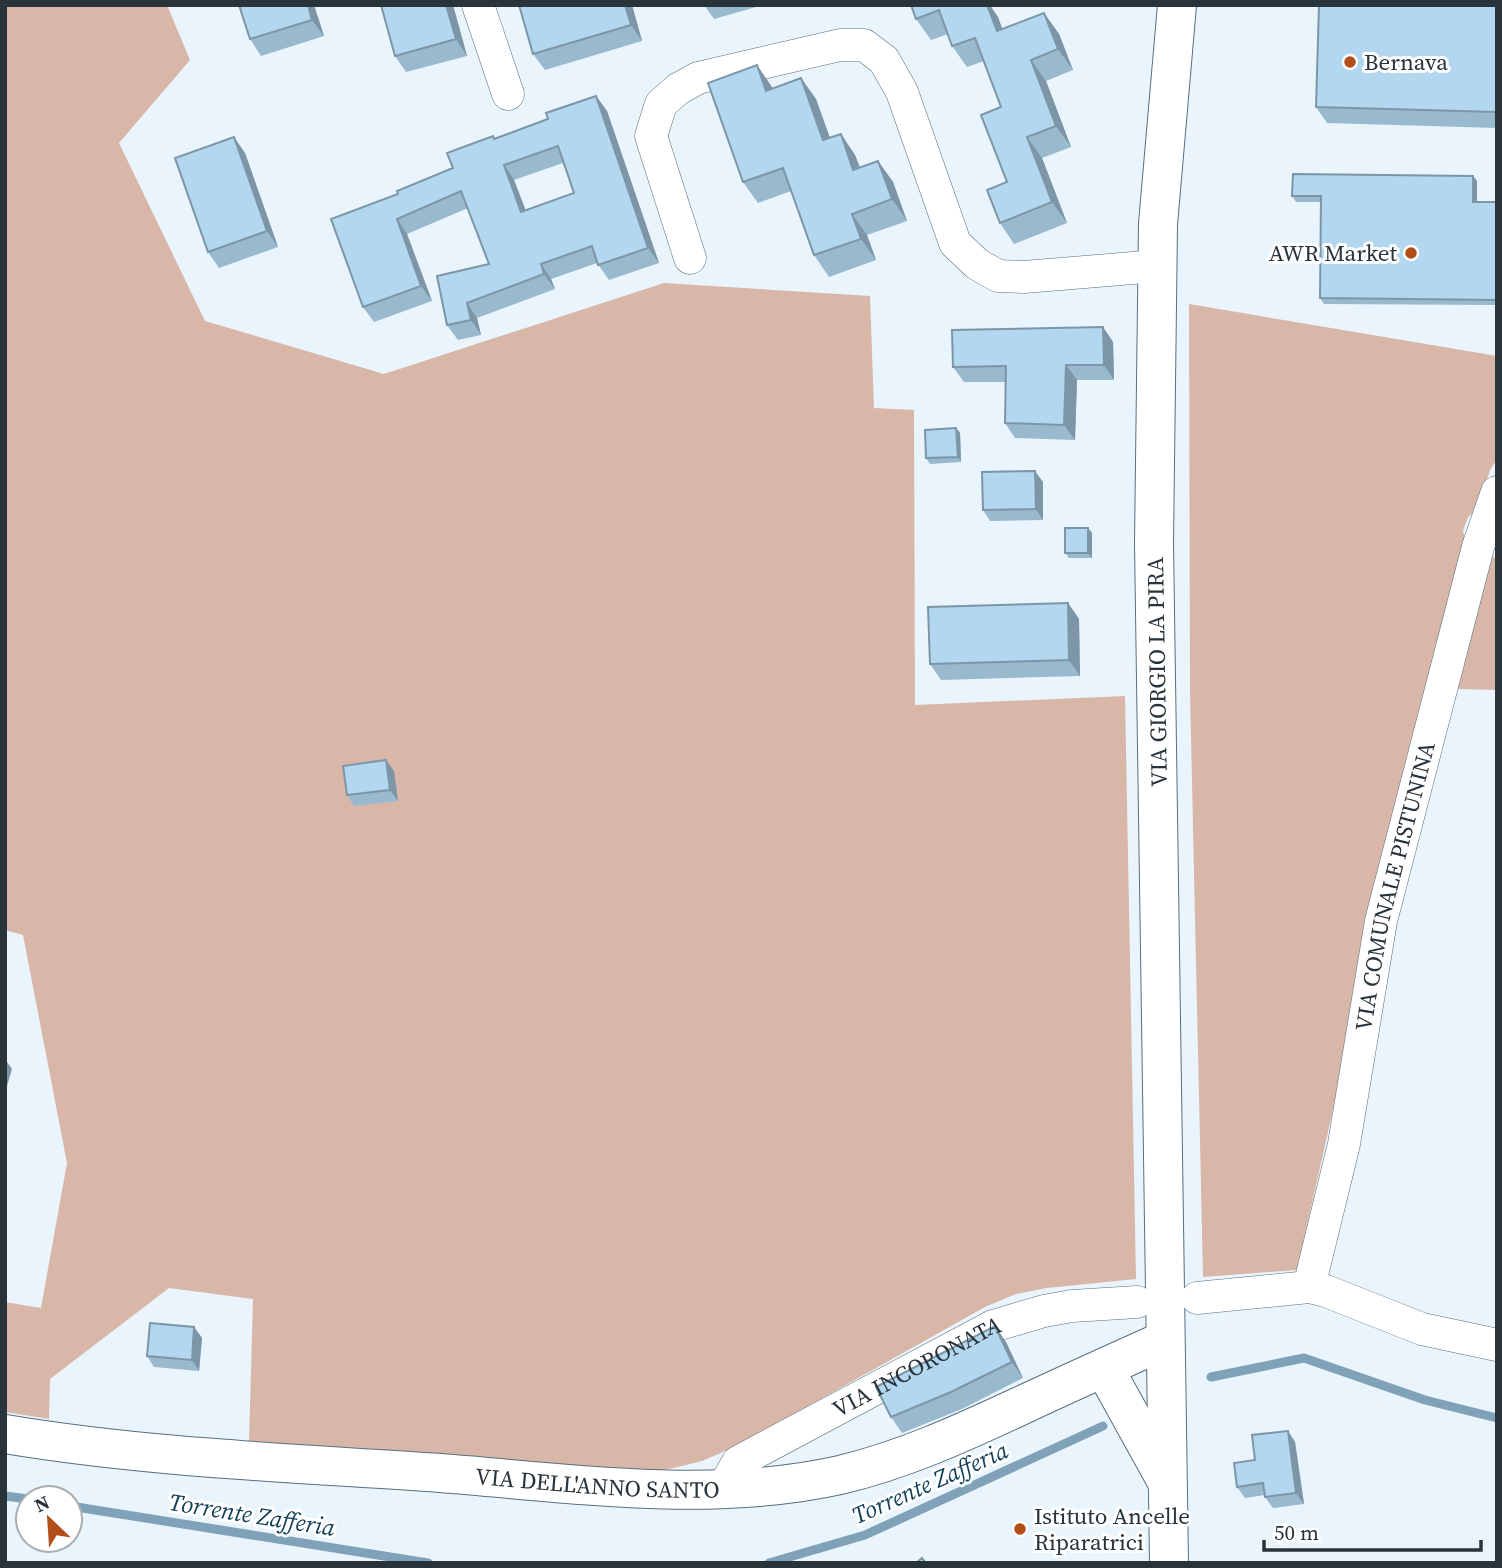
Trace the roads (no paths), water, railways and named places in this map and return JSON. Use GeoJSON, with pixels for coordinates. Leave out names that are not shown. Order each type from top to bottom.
{"type":"FeatureCollection","features":[{"type":"Feature","properties":{"kind":"main road","name":"VIA GIORGIO LA PIRA"},"geometry":{"type":"LineString","coordinates":[[1169,1563],[1154,543],[1157,266],[1161,183],[1177,5]]}},
{"type":"Feature","properties":{"kind":"main road","name":"VIA DELL'ANNO SANTO"},"geometry":{"type":"LineString","coordinates":[[5,1434],[167,1454],[655,1489],[723,1488],[807,1481],[898,1459],[937,1444],[1165,1340]]}},
{"type":"Feature","properties":{"kind":"main road"},"geometry":{"type":"LineString","coordinates":[[1104,1368],[1166,1480]]}},
{"type":"Feature","properties":{"kind":"street"},"geometry":{"type":"LineString","coordinates":[[478,5],[508,94]]}},
{"type":"Feature","properties":{"kind":"street"},"geometry":{"type":"LineString","coordinates":[[690,258],[651,136],[661,104],[678,89],[698,78],[840,45],[864,45],[884,60],[902,92],[956,243],[977,264],[998,276],[1024,277],[1157,266]]}},
{"type":"Feature","properties":{"kind":"street","name":"VIA COMUNALE PISTUNINA"},"geometry":{"type":"LineString","coordinates":[[1308,1287],[1344,1144],[1381,921],[1475,559],[1497,492]]}},
{"type":"Feature","properties":{"kind":"street"},"geometry":{"type":"LineString","coordinates":[[1197,1298],[1308,1287],[1326,1291],[1422,1329],[1497,1346]]}},
{"type":"Feature","properties":{"kind":"street","name":"VIA INCORONATA"},"geometry":{"type":"LineString","coordinates":[[723,1488],[738,1462],[993,1326],[1044,1311],[1138,1302]]}},
{"type":"Feature","properties":{"kind":"waterway","name":"Torrente Zafferia"},"geometry":{"type":"LineString","coordinates":[[1211,1377],[1304,1358],[1425,1400],[1497,1418]]}},
{"type":"Feature","properties":{"kind":"waterway","name":"Torrente Zafferia"},"geometry":{"type":"LineString","coordinates":[[769,1563],[865,1535],[1103,1426]]}},
{"type":"Feature","properties":{"kind":"waterway","name":"Torrente Zafferia"},"geometry":{"type":"LineString","coordinates":[[5,1496],[14,1497]]}},
{"type":"Feature","properties":{"kind":"waterway","name":"Torrente Zafferia"},"geometry":{"type":"LineString","coordinates":[[84,1508],[428,1563]]}},
{"type":"Feature","properties":{"kind":"place","name":"Bernava"},"geometry":{"type":"Point","coordinates":[1350,62]}},
{"type":"Feature","properties":{"kind":"place","name":"AWR Market"},"geometry":{"type":"Point","coordinates":[1411,253]}},
{"type":"Feature","properties":{"kind":"place","name":"Istituto Ancelle Riparatrici"},"geometry":{"type":"Point","coordinates":[1020,1529]}}]}
